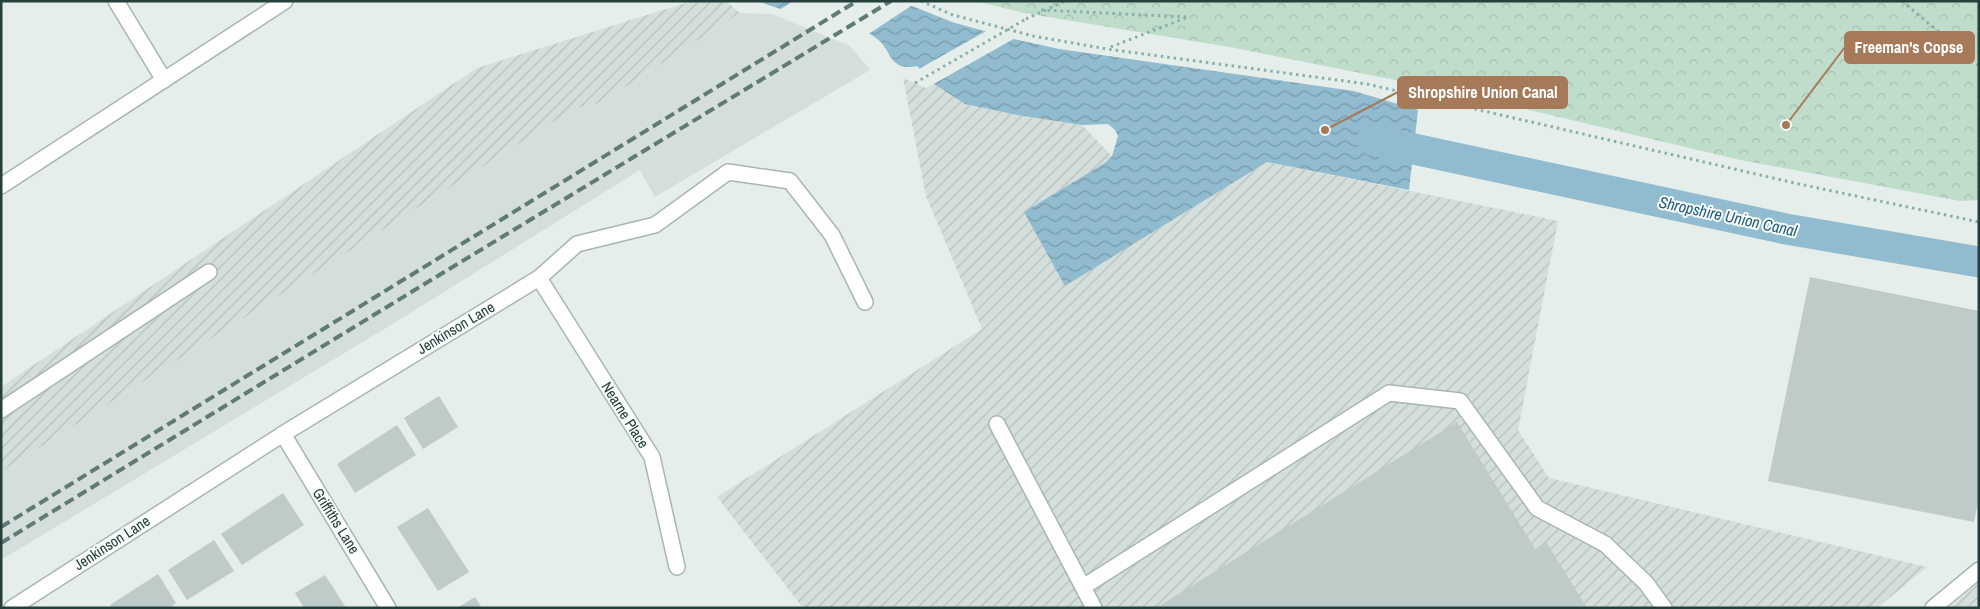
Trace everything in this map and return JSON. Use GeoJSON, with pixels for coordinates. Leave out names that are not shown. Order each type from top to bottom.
{"type":"FeatureCollection","features":[{"type":"Feature","properties":{"kind":"street"},"geometry":{"type":"LineString","coordinates":[[116,1],[164,80]]}},
{"type":"Feature","properties":{"kind":"street"},"geometry":{"type":"LineString","coordinates":[[1,186],[285,1]]}},
{"type":"Feature","properties":{"kind":"street","name":"Jenkinson Lane"},"geometry":{"type":"LineString","coordinates":[[12,608],[283,434],[539,278],[577,244],[654,225],[728,172],[790,180],[832,235],[866,302]]}},
{"type":"Feature","properties":{"kind":"street"},"geometry":{"type":"LineString","coordinates":[[1,410],[209,272]]}},
{"type":"Feature","properties":{"kind":"street","name":"Nearne Place"},"geometry":{"type":"LineString","coordinates":[[539,278],[652,456],[676,567]]}},
{"type":"Feature","properties":{"kind":"street"},"geometry":{"type":"LineString","coordinates":[[1083,587],[1388,393],[1460,401],[1537,508],[1605,544],[1646,583],[1664,608]]}},
{"type":"Feature","properties":{"kind":"street"},"geometry":{"type":"LineString","coordinates":[[997,424],[1094,608]]}},
{"type":"Feature","properties":{"kind":"street","name":"Griffiths Lane"},"geometry":{"type":"LineString","coordinates":[[283,434],[388,608]]}},
{"type":"Feature","properties":{"kind":"street"},"geometry":{"type":"LineString","coordinates":[[1933,608],[1979,570]]}},
{"type":"Feature","properties":{"kind":"path"},"geometry":{"type":"LineString","coordinates":[[921,1],[952,15],[1033,36],[1107,49],[1366,84],[1799,184],[1979,222]]}},
{"type":"Feature","properties":{"kind":"path"},"geometry":{"type":"LineString","coordinates":[[915,83],[1041,10],[1064,1]]}},
{"type":"Feature","properties":{"kind":"path"},"geometry":{"type":"LineString","coordinates":[[1902,1],[1979,66]]}},
{"type":"Feature","properties":{"kind":"path"},"geometry":{"type":"LineString","coordinates":[[1041,10],[1188,17],[1107,49]]}},
{"type":"Feature","properties":{"kind":"shaded area"},"geometry":{"type":"Polygon","coordinates":[[[692,1],[726,1],[740,13],[600,103],[575,108],[1,472],[1,387],[477,68],[692,1]]]}},
{"type":"Feature","properties":{"kind":"shaded area"},"geometry":{"type":"Polygon","coordinates":[[[740,13],[772,14],[850,46],[870,70],[655,197],[640,170],[399,320],[1,560],[1,472],[575,108],[600,103],[740,13]]]}},
{"type":"Feature","properties":{"kind":"shaded area"},"geometry":{"type":"Polygon","coordinates":[[[903,78],[926,88],[934,84],[965,104],[1012,114],[1082,125],[1112,156],[1105,163],[1065,286],[1267,162],[1558,221],[1518,430],[1549,478],[1927,567],[1877,608],[803,608],[717,497],[982,329],[926,196],[903,78]]]}},
{"type":"Feature","properties":{"kind":"shaded area"},"geometry":{"type":"Polygon","coordinates":[[[1979,582],[1979,608],[1949,608],[1979,582]]]}},
{"type":"Feature","properties":{"kind":"green space"},"geometry":{"type":"Polygon","coordinates":[[[975,1],[1979,1],[1979,200],[1960,201],[1740,160],[1445,90],[1235,48],[1024,13],[975,1]]]}},
{"type":"Feature","properties":{"kind":"water"},"geometry":{"type":"Polygon","coordinates":[[[758,1],[900,1],[952,22],[1009,38],[1059,49],[1354,91],[1418,110],[1409,190],[1267,162],[1065,286],[1024,212],[1105,163],[1112,156],[1118,136],[1115,130],[1108,124],[1082,125],[1012,114],[965,104],[934,84],[917,66],[901,66],[896,63],[876,38],[865,32],[793,13],[758,1]]]}},
{"type":"Feature","properties":{"kind":"pier"},"geometry":{"type":"Polygon","coordinates":[[[793,1],[906,1],[914,4],[867,35],[778,11],[793,1]]]}},
{"type":"Feature","properties":{"kind":"pier"},"geometry":{"type":"Polygon","coordinates":[[[988,30],[1017,37],[932,85],[917,70],[988,30]]]}},
{"type":"Feature","properties":{"kind":"building"},"geometry":{"type":"Polygon","coordinates":[[[1810,277],[1979,311],[1979,497],[1974,522],[1768,481],[1810,277]]]}},
{"type":"Feature","properties":{"kind":"building"},"geometry":{"type":"Polygon","coordinates":[[[439,396],[458,427],[423,449],[404,418],[439,396]]]}},
{"type":"Feature","properties":{"kind":"building"},"geometry":{"type":"Polygon","coordinates":[[[1457,422],[1535,549],[1546,542],[1587,608],[1156,608],[1457,422]]]}},
{"type":"Feature","properties":{"kind":"building"},"geometry":{"type":"Polygon","coordinates":[[[397,425],[416,455],[355,493],[337,464],[397,425]]]}},
{"type":"Feature","properties":{"kind":"building"},"geometry":{"type":"Polygon","coordinates":[[[283,493],[304,525],[242,565],[221,534],[283,493]]]}},
{"type":"Feature","properties":{"kind":"building"},"geometry":{"type":"Polygon","coordinates":[[[428,508],[469,572],[438,591],[397,527],[428,508]]]}},
{"type":"Feature","properties":{"kind":"building"},"geometry":{"type":"Polygon","coordinates":[[[214,540],[234,571],[187,600],[168,570],[214,540]]]}},
{"type":"Feature","properties":{"kind":"building"},"geometry":{"type":"Polygon","coordinates":[[[158,574],[176,603],[169,608],[112,608],[110,605],[158,574]]]}},
{"type":"Feature","properties":{"kind":"building"},"geometry":{"type":"Polygon","coordinates":[[[325,575],[346,608],[304,608],[295,593],[325,575]]]}},
{"type":"Feature","properties":{"kind":"building"},"geometry":{"type":"Polygon","coordinates":[[[475,597],[482,608],[457,608],[475,597]]]}},
{"type":"Feature","properties":{"kind":"waterway","name":"Shropshire Union Canal"},"geometry":{"type":"LineString","coordinates":[[1372,140],[1786,229],[1979,262]]}},
{"type":"Feature","properties":{"kind":"railway"},"geometry":{"type":"LineString","coordinates":[[1,527],[857,1]]}},
{"type":"Feature","properties":{"kind":"railway"},"geometry":{"type":"LineString","coordinates":[[1,543],[891,1]]}},
{"type":"Feature","properties":{"kind":"place","name":"Freeman's Copse"},"geometry":{"type":"Point","coordinates":[1786,125]}},
{"type":"Feature","properties":{"kind":"place","name":"Shropshire Union Canal"},"geometry":{"type":"Point","coordinates":[1325,130]}}]}
